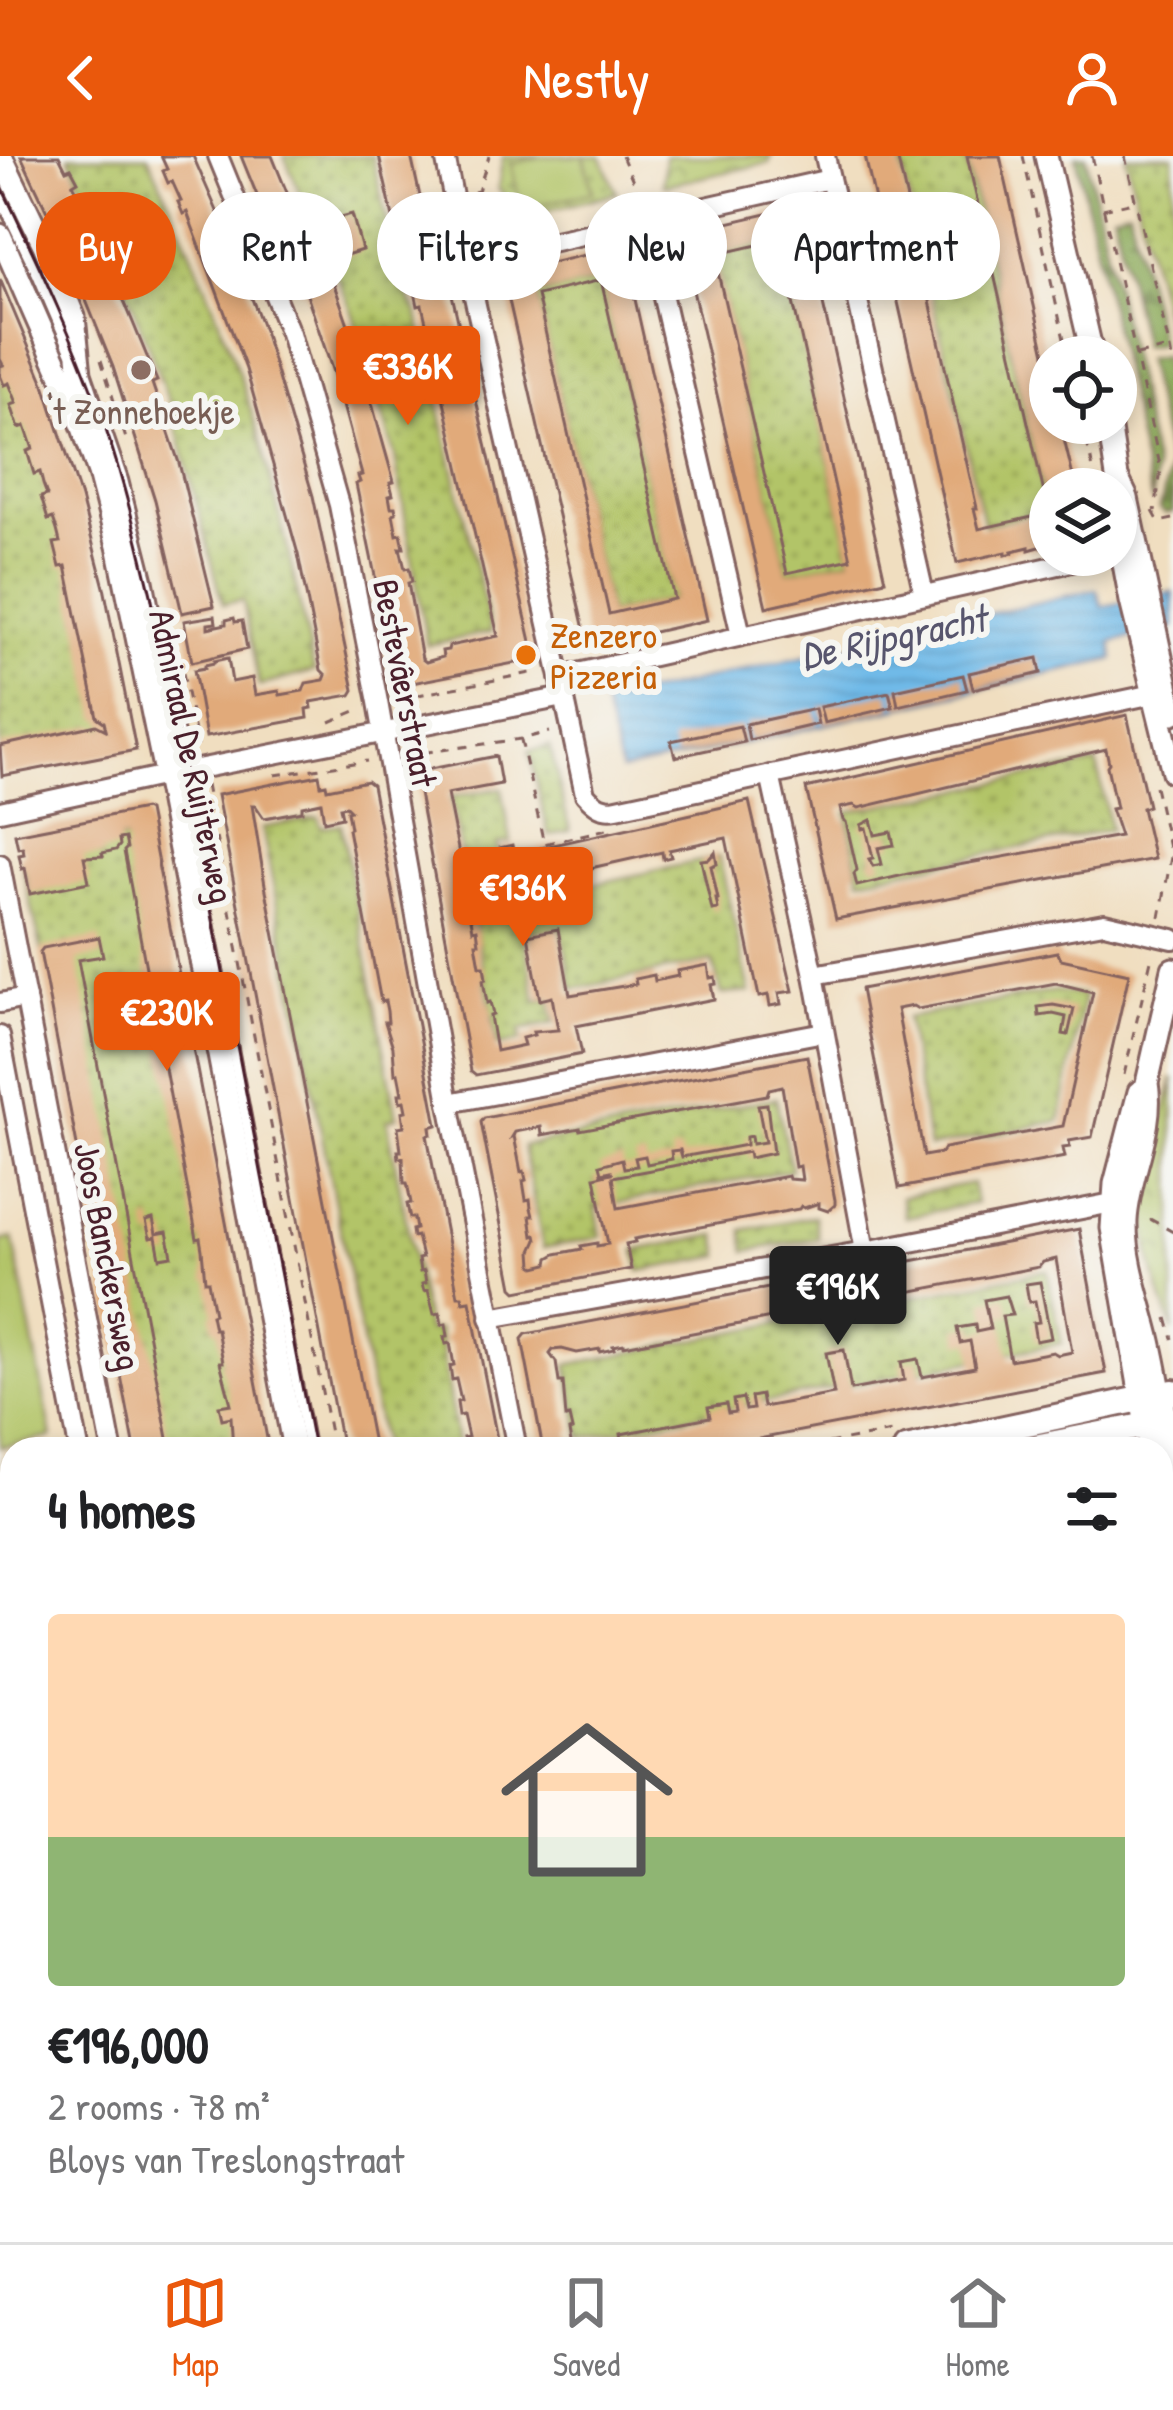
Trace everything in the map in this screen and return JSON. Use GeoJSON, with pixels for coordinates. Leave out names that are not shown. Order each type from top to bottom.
{"type":"FeatureCollection","features":[{"type":"Feature","properties":{"kind":"main road"},"geometry":{"type":"LineString","coordinates":[[989,1437],[1158,1395]]}},
{"type":"Feature","properties":{"kind":"main road"},"geometry":{"type":"LineString","coordinates":[[1105,1437],[1158,1429]]}},
{"type":"Feature","properties":{"kind":"street","name":"Admiraal De Ruijterweg"},"geometry":{"type":"LineString","coordinates":[[1,156],[74,317],[80,374],[108,452],[136,558],[182,772],[292,1437]]}},
{"type":"Feature","properties":{"kind":"street","name":"Bestevâerstraat"},"geometry":{"type":"LineString","coordinates":[[218,156],[290,333],[333,484],[515,1437]]}},
{"type":"Feature","properties":{"kind":"street"},"geometry":{"type":"LineString","coordinates":[[445,156],[452,192]]}},
{"type":"Feature","properties":{"kind":"street"},"geometry":{"type":"LineString","coordinates":[[824,156],[924,594]]}},
{"type":"Feature","properties":{"kind":"street"},"geometry":{"type":"LineString","coordinates":[[1046,156],[1089,336]]}},
{"type":"Feature","properties":{"kind":"street"},"geometry":{"type":"LineString","coordinates":[[727,202],[830,179]]}},
{"type":"Feature","properties":{"kind":"street","name":"Admiraal De Ruijterweg"},"geometry":{"type":"LineString","coordinates":[[0,235],[54,354],[99,473],[182,772]]}},
{"type":"Feature","properties":{"kind":"street"},"geometry":{"type":"LineString","coordinates":[[475,300],[585,794],[602,808],[1165,699]]}},
{"type":"Feature","properties":{"kind":"street"},"geometry":{"type":"LineString","coordinates":[[664,300],[741,635]]}},
{"type":"Feature","properties":{"kind":"street"},"geometry":{"type":"LineString","coordinates":[[560,676],[1029,571]]}},
{"type":"Feature","properties":{"kind":"street"},"geometry":{"type":"LineString","coordinates":[[1129,576],[1165,699],[1173,772]]}},
{"type":"Feature","properties":{"kind":"street"},"geometry":{"type":"LineString","coordinates":[[0,811],[564,697]]}},
{"type":"Feature","properties":{"kind":"street"},"geometry":{"type":"LineString","coordinates":[[770,775],[814,976],[865,1251]]}},
{"type":"Feature","properties":{"kind":"street","name":"Joos Banckersweg"},"geometry":{"type":"LineString","coordinates":[[0,864],[110,1437]]}},
{"type":"Feature","properties":{"kind":"street"},"geometry":{"type":"LineString","coordinates":[[814,976],[1104,923],[1165,937]]}},
{"type":"Feature","properties":{"kind":"street"},"geometry":{"type":"LineString","coordinates":[[1158,1429],[1158,1395],[1127,1240],[1128,1205],[1138,1093],[1148,1083],[1173,969]]}},
{"type":"Feature","properties":{"kind":"street"},"geometry":{"type":"LineString","coordinates":[[0,1003],[26,998]]}},
{"type":"Feature","properties":{"kind":"street"},"geometry":{"type":"LineString","coordinates":[[449,1103],[824,1032]]}},
{"type":"Feature","properties":{"kind":"street","name":"Joos Banckersweg"},"geometry":{"type":"LineString","coordinates":[[0,1036],[77,1437]]}},
{"type":"Feature","properties":{"kind":"street"},"geometry":{"type":"LineString","coordinates":[[490,1318],[1128,1205]]}},
{"type":"Feature","properties":{"kind":"lane","name":"Admiraal De Ruijterweg"},"geometry":{"type":"LineString","coordinates":[[0,197],[80,374]]}},
{"type":"Feature","properties":{"kind":"lane","name":"Admiraal De Ruijterweg"},"geometry":{"type":"LineString","coordinates":[[182,772],[307,1437]]}},
{"type":"Feature","properties":{"kind":"path"},"geometry":{"type":"LineString","coordinates":[[473,192],[478,191],[489,156]]}},
{"type":"Feature","properties":{"kind":"path"},"geometry":{"type":"LineString","coordinates":[[622,156],[639,192]]}},
{"type":"Feature","properties":{"kind":"path"},"geometry":{"type":"LineString","coordinates":[[1023,156],[1063,336]]}},
{"type":"Feature","properties":{"kind":"path"},"geometry":{"type":"LineString","coordinates":[[1091,156],[1132,336]]}},
{"type":"Feature","properties":{"kind":"path"},"geometry":{"type":"LineString","coordinates":[[1125,156],[1173,363]]}},
{"type":"Feature","properties":{"kind":"path"},"geometry":{"type":"LineString","coordinates":[[1103,208],[1135,201]]}},
{"type":"Feature","properties":{"kind":"path"},"geometry":{"type":"LineString","coordinates":[[1137,355],[1170,348]]}},
{"type":"Feature","properties":{"kind":"path"},"geometry":{"type":"LineString","coordinates":[[1137,360],[1161,470],[1155,511],[1159,522],[1173,519]]}},
{"type":"Feature","properties":{"kind":"path"},"geometry":{"type":"LineString","coordinates":[[521,739],[544,844],[620,826],[617,808]]}},
{"type":"Feature","properties":{"kind":"path"},"geometry":{"type":"LineString","coordinates":[[1120,1091],[1165,937],[1171,856],[1156,788]]}},
{"type":"Feature","properties":{"kind":"path"},"geometry":{"type":"LineString","coordinates":[[1128,1205],[1173,1232]]}},
{"type":"Feature","properties":{"kind":"path"},"geometry":{"type":"LineString","coordinates":[[1162,1305],[1173,1339]]}},
{"type":"Feature","properties":{"kind":"green space"},"geometry":{"type":"Polygon","coordinates":[[[69,156],[148,156],[164,192],[85,192],[69,156]]]}},
{"type":"Feature","properties":{"kind":"green space"},"geometry":{"type":"Polygon","coordinates":[[[284,156],[372,156],[380,192],[377,300],[410,300],[418,315],[491,632],[427,645],[395,457],[347,300],[353,300],[353,192],[300,192],[284,156]]]}},
{"type":"Feature","properties":{"kind":"green space"},"geometry":{"type":"Polygon","coordinates":[[[503,156],[601,156],[617,192],[585,192],[585,201],[561,207],[561,192],[501,192],[503,156]]]}},
{"type":"Feature","properties":{"kind":"green space"},"geometry":{"type":"Polygon","coordinates":[[[543,156],[584,156],[593,192],[561,200],[561,192],[517,192],[511,164],[543,156]]]}},
{"type":"Feature","properties":{"kind":"green space"},"geometry":{"type":"Polygon","coordinates":[[[665,156],[771,156],[769,163],[666,185],[665,156]]]}},
{"type":"Feature","properties":{"kind":"green space"},"geometry":{"type":"Polygon","coordinates":[[[900,156],[965,156],[973,192],[908,192],[900,156]]]}},
{"type":"Feature","properties":{"kind":"green space"},"geometry":{"type":"Polygon","coordinates":[[[1076,156],[1086,156],[1126,336],[1116,336],[1076,156]]]}},
{"type":"Feature","properties":{"kind":"green space"},"geometry":{"type":"Polygon","coordinates":[[[1126,156],[1173,156],[1173,354],[1126,156]]]}},
{"type":"Feature","properties":{"kind":"green space"},"geometry":{"type":"Polygon","coordinates":[[[1129,209],[1160,343],[1143,346],[1113,213],[1129,209]]]}},
{"type":"Feature","properties":{"kind":"green space"},"geometry":{"type":"Polygon","coordinates":[[[176,218],[200,274],[200,300],[211,300],[252,413],[314,671],[259,686],[243,600],[223,604],[173,413],[131,300],[176,300],[176,218]]]}},
{"type":"Feature","properties":{"kind":"green space"},"geometry":{"type":"Polygon","coordinates":[[[751,246],[751,300],[793,300],[851,559],[787,573],[724,300],[727,252],[751,246]]]}},
{"type":"Feature","properties":{"kind":"green space"},"geometry":{"type":"Polygon","coordinates":[[[585,284],[585,300],[606,300],[674,599],[609,614],[538,300],[561,300],[561,289],[585,284]]]}},
{"type":"Feature","properties":{"kind":"green space"},"geometry":{"type":"Polygon","coordinates":[[[933,300],[998,300],[1037,468],[1029,468],[1029,514],[984,525],[933,300]]]}},
{"type":"Feature","properties":{"kind":"green space"},"geometry":{"type":"Polygon","coordinates":[[[0,325],[74,546],[108,729],[0,750],[0,325]]]}},
{"type":"Feature","properties":{"kind":"green space"},"geometry":{"type":"Polygon","coordinates":[[[1163,356],[1173,397],[1173,512],[1165,514],[1160,509],[1170,467],[1145,359],[1163,356]]]}},
{"type":"Feature","properties":{"kind":"green space"},"geometry":{"type":"Polygon","coordinates":[[[1137,388],[1155,470],[1152,502],[1137,434],[1137,388]]]}},
{"type":"Feature","properties":{"kind":"green space"},"geometry":{"type":"Polygon","coordinates":[[[550,746],[570,831],[549,836],[529,751],[550,746]]]}},
{"type":"Feature","properties":{"kind":"green space"},"geometry":{"type":"Polygon","coordinates":[[[1097,763],[1110,830],[860,879],[847,812],[1097,763]]]}},
{"type":"Feature","properties":{"kind":"green space"},"geometry":{"type":"Polygon","coordinates":[[[502,788],[511,842],[497,844],[499,858],[511,857],[520,900],[719,857],[750,992],[722,994],[712,961],[573,989],[561,927],[524,933],[536,1001],[550,1000],[554,1023],[520,1030],[520,1041],[498,1046],[451,797],[502,788]]]}},
{"type":"Feature","properties":{"kind":"green space"},"geometry":{"type":"Polygon","coordinates":[[[318,817],[321,827],[341,824],[397,1117],[387,1120],[427,1331],[438,1330],[456,1437],[381,1437],[262,828],[318,817]]]}},
{"type":"Feature","properties":{"kind":"green space"},"geometry":{"type":"Polygon","coordinates":[[[129,839],[250,1437],[152,1437],[21,860],[129,839]]]}},
{"type":"Feature","properties":{"kind":"green space"},"geometry":{"type":"Polygon","coordinates":[[[1056,991],[1084,996],[1060,1121],[929,1147],[906,1018],[1056,991]]]}},
{"type":"Feature","properties":{"kind":"green space"},"geometry":{"type":"Polygon","coordinates":[[[1173,1078],[1173,1331],[1153,1267],[1146,1217],[1151,1170],[1173,1078]]]}},
{"type":"Feature","properties":{"kind":"green space"},"geometry":{"type":"Polygon","coordinates":[[[776,1098],[791,1170],[596,1207],[601,1237],[543,1248],[523,1146],[776,1098]]]}},
{"type":"Feature","properties":{"kind":"green space"},"geometry":{"type":"Polygon","coordinates":[[[972,1183],[976,1203],[905,1217],[901,1197],[972,1183]]]}},
{"type":"Feature","properties":{"kind":"green space"},"geometry":{"type":"Polygon","coordinates":[[[814,1216],[818,1238],[746,1251],[743,1230],[814,1216]]]}},
{"type":"Feature","properties":{"kind":"green space"},"geometry":{"type":"Polygon","coordinates":[[[717,1235],[721,1256],[640,1271],[636,1250],[717,1235]]]}},
{"type":"Feature","properties":{"kind":"green space"},"geometry":{"type":"Polygon","coordinates":[[[13,1238],[52,1437],[0,1437],[0,1241],[13,1238]]]}},
{"type":"Feature","properties":{"kind":"green space"},"geometry":{"type":"Polygon","coordinates":[[[1047,1270],[1062,1343],[587,1437],[582,1437],[567,1365],[1047,1270]]]}},
{"type":"Feature","properties":{"kind":"water"},"geometry":{"type":"Polygon","coordinates":[[[1097,589],[1102,607],[1173,592],[1173,628],[1112,642],[1114,659],[621,771],[603,703],[1097,589]]]}},
{"type":"Feature","properties":{"kind":"building"},"geometry":{"type":"Polygon","coordinates":[[[21,156],[59,156],[78,181],[73,184],[77,192],[38,192],[21,156]]]}},
{"type":"Feature","properties":{"kind":"building"},"geometry":{"type":"Polygon","coordinates":[[[161,156],[193,156],[209,192],[200,192],[200,247],[172,181],[168,183],[163,171],[167,169],[161,156]]]}},
{"type":"Feature","properties":{"kind":"building"},"geometry":{"type":"Polygon","coordinates":[[[241,156],[272,156],[287,192],[256,192],[241,156]]]}},
{"type":"Feature","properties":{"kind":"building"},"geometry":{"type":"Polygon","coordinates":[[[379,156],[411,156],[419,192],[387,192],[379,156]]]}},
{"type":"Feature","properties":{"kind":"building"},"geometry":{"type":"Polygon","coordinates":[[[865,156],[897,156],[905,192],[873,192],[865,156]]]}},
{"type":"Feature","properties":{"kind":"building"},"geometry":{"type":"Polygon","coordinates":[[[967,156],[1000,156],[1041,336],[1029,336],[1029,427],[1000,300],[1000,192],[975,192],[967,156]]]}},
{"type":"Feature","properties":{"kind":"building"},"geometry":{"type":"Polygon","coordinates":[[[353,218],[362,250],[353,253],[353,218]]]}},
{"type":"Feature","properties":{"kind":"building"},"geometry":{"type":"Polygon","coordinates":[[[751,218],[751,246],[727,252],[727,223],[751,218]]]}},
{"type":"Feature","properties":{"kind":"building"},"geometry":{"type":"Polygon","coordinates":[[[585,255],[585,284],[561,289],[561,260],[585,255]]]}},
{"type":"Feature","properties":{"kind":"building"},"geometry":{"type":"Polygon","coordinates":[[[0,279],[43,381],[81,498],[136,750],[2,776],[0,746],[96,725],[106,730],[97,717],[66,566],[60,567],[54,543],[60,542],[57,530],[53,518],[48,520],[41,497],[47,495],[40,472],[34,474],[27,451],[33,449],[25,426],[19,428],[11,405],[17,403],[0,375],[0,279]]]}},
{"type":"Feature","properties":{"kind":"building"},"geometry":{"type":"Polygon","coordinates":[[[86,300],[125,303],[157,381],[152,383],[179,463],[214,606],[182,613],[155,500],[113,367],[86,300]]]}},
{"type":"Feature","properties":{"kind":"building"},"geometry":{"type":"Polygon","coordinates":[[[220,300],[252,300],[263,327],[313,496],[354,690],[351,695],[311,702],[308,718],[206,737],[194,670],[228,658],[232,682],[252,678],[255,695],[303,691],[306,683],[324,680],[326,675],[246,369],[220,300]]]}},
{"type":"Feature","properties":{"kind":"building"},"geometry":{"type":"Polygon","coordinates":[[[309,300],[339,300],[356,347],[394,482],[389,496],[412,582],[408,583],[422,659],[443,657],[442,651],[449,646],[498,636],[422,305],[417,300],[453,300],[535,659],[402,685],[397,682],[356,484],[362,475],[309,300]]]}},
{"type":"Feature","properties":{"kind":"building"},"geometry":{"type":"Polygon","coordinates":[[[509,300],[538,300],[609,614],[674,599],[606,300],[635,300],[707,620],[588,647],[509,300]]]}},
{"type":"Feature","properties":{"kind":"building"},"geometry":{"type":"Polygon","coordinates":[[[695,300],[724,300],[787,573],[851,559],[793,300],[822,300],[885,580],[766,607],[695,300]]]}},
{"type":"Feature","properties":{"kind":"building"},"geometry":{"type":"Polygon","coordinates":[[[898,300],[930,300],[979,529],[1029,518],[1029,547],[957,563],[898,300]]]}},
{"type":"Feature","properties":{"kind":"building"},"geometry":{"type":"Polygon","coordinates":[[[1033,444],[1065,444],[1071,468],[1038,468],[1033,444]]]}},
{"type":"Feature","properties":{"kind":"building"},"geometry":{"type":"Polygon","coordinates":[[[215,616],[216,623],[208,628],[234,618],[242,621],[247,649],[192,662],[184,621],[215,616]]]}},
{"type":"Feature","properties":{"kind":"building"},"geometry":{"type":"Polygon","coordinates":[[[1038,658],[1041,673],[973,689],[969,673],[1038,658]]]}},
{"type":"Feature","properties":{"kind":"building"},"geometry":{"type":"Polygon","coordinates":[[[963,675],[967,690],[898,706],[895,690],[963,675]]]}},
{"type":"Feature","properties":{"kind":"building"},"geometry":{"type":"Polygon","coordinates":[[[889,692],[893,707],[824,723],[820,707],[889,692]]]}},
{"type":"Feature","properties":{"kind":"building"},"geometry":{"type":"Polygon","coordinates":[[[815,709],[818,724],[749,740],[746,724],[815,709]]]}},
{"type":"Feature","properties":{"kind":"building"},"geometry":{"type":"Polygon","coordinates":[[[1127,715],[1148,806],[1142,808],[1154,859],[836,919],[806,788],[1127,715]],[[1106,749],[859,808],[840,808],[857,886],[1120,836],[1111,809],[1116,808],[1106,749]]]}},
{"type":"Feature","properties":{"kind":"building"},"geometry":{"type":"Polygon","coordinates":[[[740,726],[744,742],[675,757],[671,741],[740,726]]]}},
{"type":"Feature","properties":{"kind":"building"},"geometry":{"type":"Polygon","coordinates":[[[496,756],[501,784],[447,794],[464,863],[466,893],[470,893],[473,930],[477,929],[496,1051],[524,1045],[522,1038],[533,1032],[558,1030],[552,997],[540,1000],[528,935],[558,929],[570,995],[636,984],[635,979],[654,975],[655,981],[678,976],[677,971],[708,965],[710,978],[715,977],[716,984],[711,985],[714,999],[576,1026],[582,1054],[476,1075],[471,1071],[415,772],[496,756]]]}},
{"type":"Feature","properties":{"kind":"building"},"geometry":{"type":"Polygon","coordinates":[[[319,775],[327,789],[367,781],[372,785],[437,1125],[427,1135],[434,1172],[458,1296],[463,1302],[470,1301],[497,1437],[468,1437],[463,1415],[459,1416],[457,1402],[461,1401],[456,1379],[452,1380],[446,1324],[442,1325],[440,1313],[434,1314],[422,1284],[426,1283],[418,1259],[422,1258],[417,1236],[413,1237],[416,1229],[398,1151],[398,1127],[404,1126],[402,1112],[406,1111],[404,1101],[400,1102],[387,1011],[385,1001],[381,1002],[348,829],[350,810],[340,807],[342,817],[324,821],[321,802],[264,818],[252,805],[372,1437],[340,1437],[217,795],[319,775]]]}},
{"type":"Feature","properties":{"kind":"building"},"geometry":{"type":"Polygon","coordinates":[[[749,801],[793,991],[779,993],[781,1004],[770,1006],[768,995],[759,997],[726,838],[669,850],[671,857],[663,859],[662,852],[573,872],[574,879],[556,883],[555,876],[518,885],[512,855],[501,857],[500,848],[512,845],[514,854],[749,801]]]}},
{"type":"Feature","properties":{"kind":"building"},"geometry":{"type":"Polygon","coordinates":[[[148,811],[267,1437],[232,1437],[231,1417],[222,1419],[219,1406],[231,1404],[125,838],[119,839],[116,850],[84,857],[89,882],[30,894],[19,855],[24,854],[23,847],[18,848],[15,834],[148,811]]]}},
{"type":"Feature","properties":{"kind":"building"},"geometry":{"type":"Polygon","coordinates":[[[871,820],[875,835],[891,832],[894,845],[878,848],[882,864],[873,866],[866,828],[861,825],[871,820]]]}},
{"type":"Feature","properties":{"kind":"building"},"geometry":{"type":"Polygon","coordinates":[[[715,852],[717,864],[711,866],[718,909],[712,910],[701,860],[715,852]]]}},
{"type":"Feature","properties":{"kind":"building"},"geometry":{"type":"Polygon","coordinates":[[[99,937],[103,956],[78,960],[168,1437],[133,1437],[40,952],[99,937]]]}},
{"type":"Feature","properties":{"kind":"building"},"geometry":{"type":"Polygon","coordinates":[[[1057,952],[1061,959],[1129,974],[1092,1137],[1069,1141],[1070,1147],[1063,1148],[1065,1157],[899,1188],[861,989],[1057,952]],[[1056,983],[897,1009],[924,1156],[944,1148],[1063,1126],[1093,992],[1056,983]]]}},
{"type":"Feature","properties":{"kind":"building"},"geometry":{"type":"Polygon","coordinates":[[[1038,1007],[1074,1009],[1068,1035],[1063,1034],[1066,1017],[1039,1016],[1038,1007]]]}},
{"type":"Feature","properties":{"kind":"building"},"geometry":{"type":"Polygon","coordinates":[[[807,1056],[835,1205],[828,1211],[819,1208],[819,1203],[634,1239],[626,1244],[631,1269],[517,1291],[481,1122],[807,1056]],[[782,1086],[769,1089],[767,1095],[580,1130],[542,1135],[541,1127],[515,1132],[512,1137],[526,1180],[526,1200],[530,1199],[536,1267],[581,1246],[608,1244],[595,1177],[612,1173],[602,1173],[600,1165],[622,1159],[624,1168],[637,1166],[635,1158],[645,1156],[647,1164],[672,1159],[671,1151],[680,1150],[682,1157],[746,1145],[746,1137],[751,1136],[752,1144],[765,1142],[758,1105],[767,1104],[773,1153],[749,1158],[748,1152],[613,1177],[618,1208],[788,1176],[802,1180],[800,1166],[795,1167],[782,1086]]]}},
{"type":"Feature","properties":{"kind":"building"},"geometry":{"type":"Polygon","coordinates":[[[153,1219],[156,1234],[167,1232],[172,1256],[160,1258],[156,1237],[150,1238],[146,1221],[153,1219]]]}},
{"type":"Feature","properties":{"kind":"building"},"geometry":{"type":"Polygon","coordinates":[[[1079,1229],[1106,1373],[769,1437],[622,1437],[710,1417],[708,1407],[726,1404],[728,1413],[735,1412],[733,1400],[743,1398],[746,1410],[753,1409],[751,1397],[761,1395],[763,1407],[834,1394],[826,1353],[844,1350],[851,1390],[904,1380],[901,1362],[918,1359],[922,1377],[975,1367],[970,1341],[960,1343],[957,1328],[990,1329],[984,1300],[1006,1296],[1012,1315],[1002,1316],[1010,1360],[1072,1352],[1056,1259],[1039,1267],[600,1352],[553,1350],[550,1354],[559,1382],[563,1382],[570,1437],[541,1437],[522,1339],[526,1334],[1079,1229]]]}},
{"type":"Feature","properties":{"kind":"building"},"geometry":{"type":"Polygon","coordinates":[[[1040,1282],[1051,1338],[1036,1341],[1033,1323],[1039,1322],[1026,1284],[1040,1282]]]}},
{"type":"Feature","properties":{"kind":"tram line"},"geometry":{"type":"LineString","coordinates":[[0,183],[96,401],[141,554],[312,1437]]}},
{"type":"Feature","properties":{"kind":"place","name":"'t Zonnehoekje"},"geometry":{"type":"Point","coordinates":[141,370]}},
{"type":"Feature","properties":{"kind":"place","name":"Zenzero Pizzeria"},"geometry":{"type":"Point","coordinates":[526,655]}},
{"type":"Feature","properties":{"kind":"water label","name":"De Rijpgracht"},"geometry":{"type":"Point","coordinates":[893,636]}}]}
